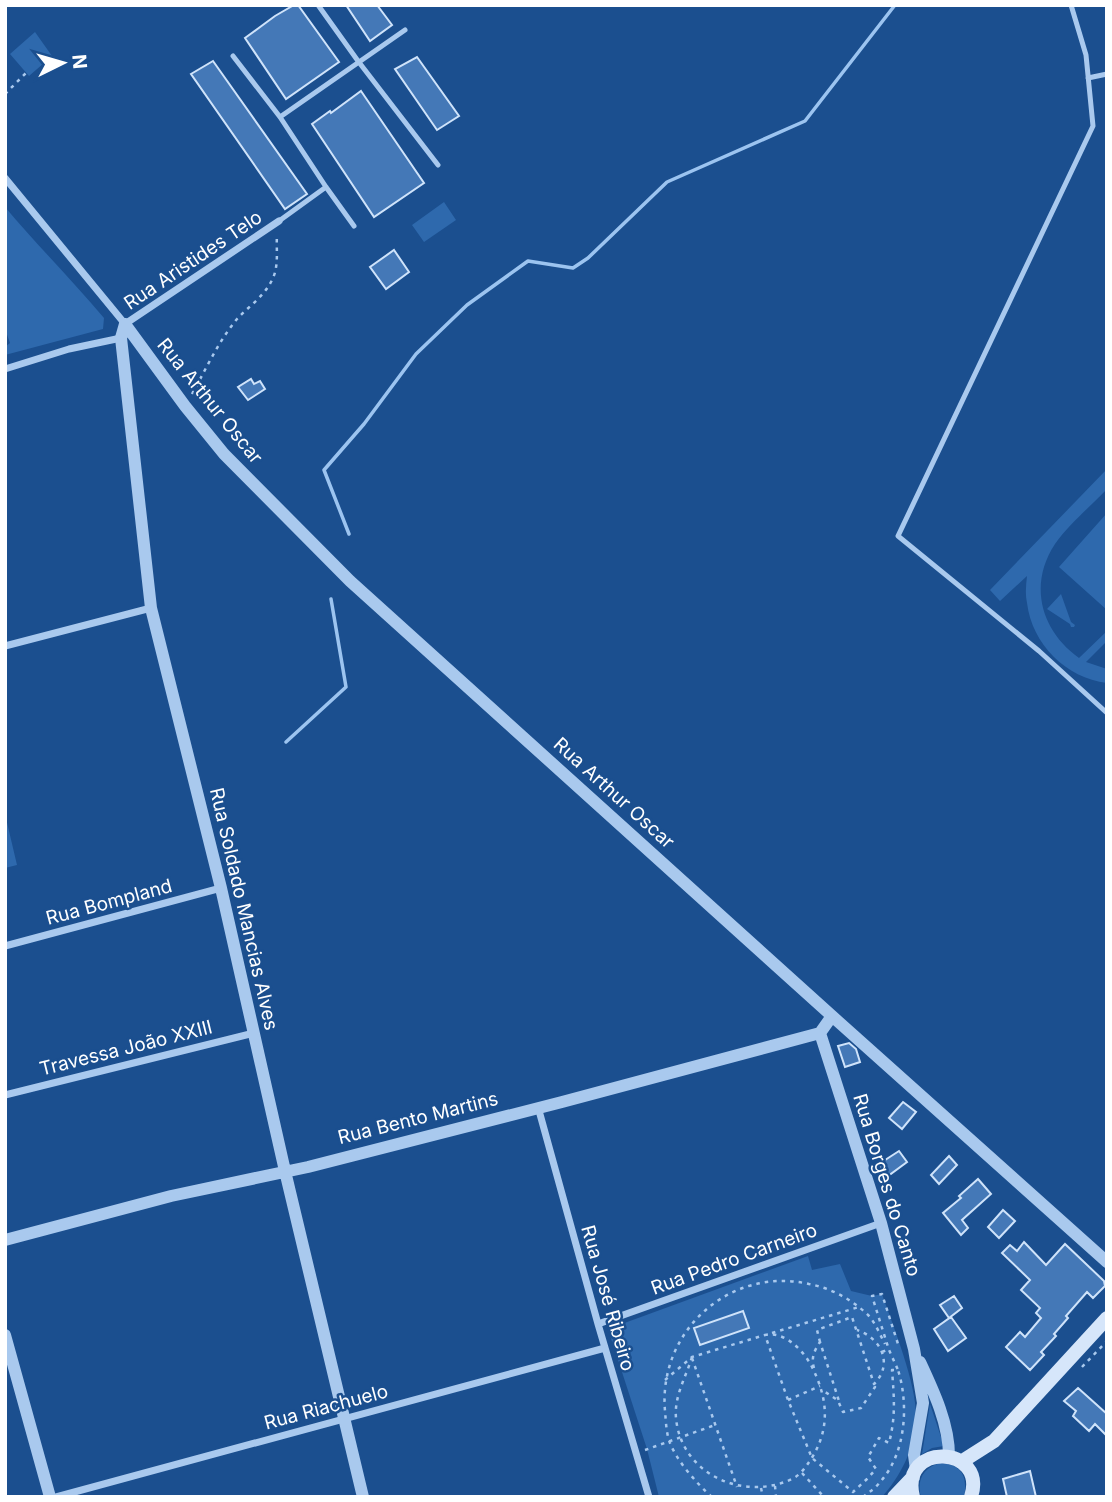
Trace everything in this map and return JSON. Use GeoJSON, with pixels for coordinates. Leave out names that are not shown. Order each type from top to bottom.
{"type":"FeatureCollection","features":[{"type":"Feature","properties":{"kind":"main road"},"geometry":{"type":"LineString","coordinates":[[894,1497],[921,1464],[934,1456],[955,1459],[993,1442],[1107,1318]]}},
{"type":"Feature","properties":{"kind":"main road"},"geometry":{"type":"LineString","coordinates":[[955,1459],[971,1475],[971,1497]]}},
{"type":"Feature","properties":{"kind":"main road"},"geometry":{"type":"LineString","coordinates":[[913,1497],[911,1486],[914,1474]]}},
{"type":"Feature","properties":{"kind":"street"},"geometry":{"type":"LineString","coordinates":[[5,178],[125,324]]}},
{"type":"Feature","properties":{"kind":"street","name":"Rua Aristides Telo"},"geometry":{"type":"LineString","coordinates":[[125,324],[279,221]]}},
{"type":"Feature","properties":{"kind":"street","name":"Rua Soldado Mancias Alves"},"geometry":{"type":"LineString","coordinates":[[125,324],[121,338],[151,608],[220,888],[363,1497]]}},
{"type":"Feature","properties":{"kind":"street","name":"Rua Arthur Oscar"},"geometry":{"type":"LineString","coordinates":[[125,324],[224,454],[350,581],[1107,1262]]}},
{"type":"Feature","properties":{"kind":"street"},"geometry":{"type":"LineString","coordinates":[[5,369],[69,349],[121,338]]}},
{"type":"Feature","properties":{"kind":"street"},"geometry":{"type":"LineString","coordinates":[[5,646],[151,608]]}},
{"type":"Feature","properties":{"kind":"street","name":"Rua Bompland"},"geometry":{"type":"LineString","coordinates":[[5,946],[220,888]]}},
{"type":"Feature","properties":{"kind":"street"},"geometry":{"type":"LineString","coordinates":[[820,1033],[832,1016]]}},
{"type":"Feature","properties":{"kind":"street","name":"Travessa João XXIII"},"geometry":{"type":"LineString","coordinates":[[5,1095],[254,1033]]}},
{"type":"Feature","properties":{"kind":"street","name":"Rua Bento Martins"},"geometry":{"type":"LineString","coordinates":[[5,1240],[170,1196],[307,1167],[820,1033]]}},
{"type":"Feature","properties":{"kind":"street","name":"Rua Borges do Canto"},"geometry":{"type":"LineString","coordinates":[[820,1033],[881,1223],[914,1349],[923,1403],[914,1455],[914,1474]]}},
{"type":"Feature","properties":{"kind":"street","name":"Rua José Ribeiro"},"geometry":{"type":"LineString","coordinates":[[538,1108],[649,1497]]}},
{"type":"Feature","properties":{"kind":"street","name":"Rua Pedro Carneiro"},"geometry":{"type":"LineString","coordinates":[[598,1324],[881,1223]]}},
{"type":"Feature","properties":{"kind":"street"},"geometry":{"type":"LineString","coordinates":[[5,1335],[9,1367],[50,1497]]}},
{"type":"Feature","properties":{"kind":"street","name":"Rua Riachuelo"},"geometry":{"type":"LineString","coordinates":[[56,1497],[605,1348]]}},
{"type":"Feature","properties":{"kind":"street","name":"Rua Borges do Canto"},"geometry":{"type":"LineString","coordinates":[[914,1349],[932,1389],[955,1459]]}},
{"type":"Feature","properties":{"kind":"lane"},"geometry":{"type":"LineString","coordinates":[[318,5],[438,165]]}},
{"type":"Feature","properties":{"kind":"lane"},"geometry":{"type":"LineString","coordinates":[[1071,5],[1086,55],[1093,126],[898,536],[1039,651],[1107,713]]}},
{"type":"Feature","properties":{"kind":"lane"},"geometry":{"type":"LineString","coordinates":[[280,117],[405,30]]}},
{"type":"Feature","properties":{"kind":"lane"},"geometry":{"type":"LineString","coordinates":[[233,57],[280,117],[354,226]]}},
{"type":"Feature","properties":{"kind":"lane"},"geometry":{"type":"LineString","coordinates":[[1088,78],[1107,74]]}},
{"type":"Feature","properties":{"kind":"lane"},"geometry":{"type":"LineString","coordinates":[[279,221],[326,187]]}},
{"type":"Feature","properties":{"kind":"path"},"geometry":{"type":"LineString","coordinates":[[5,94],[26,73]]}},
{"type":"Feature","properties":{"kind":"path"},"geometry":{"type":"LineString","coordinates":[[185,406],[218,346],[237,319],[260,297],[272,279],[277,262],[279,221]]}},
{"type":"Feature","properties":{"kind":"path"},"geometry":{"type":"LineString","coordinates":[[712,1497],[687,1470],[669,1441],[664,1401],[671,1358],[681,1338],[695,1320],[712,1304],[731,1292],[752,1284],[797,1281],[840,1295],[871,1318],[889,1350],[902,1383],[905,1420],[901,1440],[881,1482],[863,1497]]}},
{"type":"Feature","properties":{"kind":"path"},"geometry":{"type":"LineString","coordinates":[[889,1350],[872,1296],[883,1294],[898,1343]]}},
{"type":"Feature","properties":{"kind":"path"},"geometry":{"type":"LineString","coordinates":[[666,1380],[692,1357],[859,1307]]}},
{"type":"Feature","properties":{"kind":"path"},"geometry":{"type":"LineString","coordinates":[[852,1317],[857,1330],[875,1387],[861,1408],[843,1412],[817,1330],[852,1317]]}},
{"type":"Feature","properties":{"kind":"path"},"geometry":{"type":"LineString","coordinates":[[857,1330],[872,1337],[882,1352],[882,1372],[874,1384]]}},
{"type":"Feature","properties":{"kind":"path"},"geometry":{"type":"LineString","coordinates":[[692,1357],[678,1394],[676,1418],[681,1437],[692,1459],[707,1474],[737,1487],[761,1488],[791,1480],[802,1473],[821,1441],[825,1406],[821,1388],[810,1363],[795,1346],[778,1335],[765,1335]]}},
{"type":"Feature","properties":{"kind":"path"},"geometry":{"type":"LineString","coordinates":[[765,1335],[812,1458],[853,1492],[876,1469],[868,1457],[879,1438],[889,1443],[893,1430],[895,1399],[891,1370],[898,1370]]}},
{"type":"Feature","properties":{"kind":"path"},"geometry":{"type":"LineString","coordinates":[[817,1379],[812,1361],[820,1342]]}},
{"type":"Feature","properties":{"kind":"path"},"geometry":{"type":"LineString","coordinates":[[882,1352],[889,1350]]}},
{"type":"Feature","properties":{"kind":"path"},"geometry":{"type":"LineString","coordinates":[[692,1357],[737,1487]]}},
{"type":"Feature","properties":{"kind":"path"},"geometry":{"type":"LineString","coordinates":[[788,1400],[821,1388]]}},
{"type":"Feature","properties":{"kind":"path"},"geometry":{"type":"LineString","coordinates":[[821,1388],[839,1401]]}},
{"type":"Feature","properties":{"kind":"path"},"geometry":{"type":"LineString","coordinates":[[636,1452],[715,1425]]}},
{"type":"Feature","properties":{"kind":"path"},"geometry":{"type":"LineString","coordinates":[[802,1473],[824,1497]]}},
{"type":"Feature","properties":{"kind":"path"},"geometry":{"type":"LineString","coordinates":[[774,1485],[776,1497]]}},
{"type":"Feature","properties":{"kind":"path"},"geometry":{"type":"LineString","coordinates":[[761,1488],[763,1497]]}},
{"type":"Feature","properties":{"kind":"shaded area"},"geometry":{"type":"Polygon","coordinates":[[[35,32],[52,56],[29,76],[10,54],[35,32]]]}},
{"type":"Feature","properties":{"kind":"shaded area"},"geometry":{"type":"Polygon","coordinates":[[[444,202],[456,220],[424,242],[412,225],[444,202]]]}},
{"type":"Feature","properties":{"kind":"shaded area"},"geometry":{"type":"Polygon","coordinates":[[[5,207],[104,318],[103,329],[5,355],[5,347],[10,343],[5,329],[5,207]]]}},
{"type":"Feature","properties":{"kind":"shaded area"},"geometry":{"type":"Polygon","coordinates":[[[1107,469],[1107,489],[1055,544],[1042,575],[1041,591],[1043,606],[1055,635],[1079,658],[1107,631],[1107,641],[1086,662],[1107,669],[1107,683],[1078,674],[1065,666],[1044,645],[1030,618],[1026,596],[1027,576],[1000,601],[990,590],[1107,469]]]}},
{"type":"Feature","properties":{"kind":"shaded area"},"geometry":{"type":"Polygon","coordinates":[[[1107,513],[1107,610],[1059,567],[1107,513]]]}},
{"type":"Feature","properties":{"kind":"shaded area"},"geometry":{"type":"Polygon","coordinates":[[[1061,594],[1071,622],[1075,625],[1074,627],[1047,609],[1061,594]]]}},
{"type":"Feature","properties":{"kind":"shaded area"},"geometry":{"type":"Polygon","coordinates":[[[5,814],[17,865],[5,868],[5,814]]]}},
{"type":"Feature","properties":{"kind":"shaded area"},"geometry":{"type":"Polygon","coordinates":[[[808,1256],[812,1270],[840,1264],[851,1291],[872,1296],[882,1294],[905,1359],[916,1410],[915,1434],[900,1472],[882,1497],[659,1497],[647,1449],[608,1329],[808,1256]]]}},
{"type":"Feature","properties":{"kind":"shaded area"},"geometry":{"type":"Polygon","coordinates":[[[930,1404],[944,1446],[932,1448],[922,1454],[930,1404]]]}},
{"type":"Feature","properties":{"kind":"shaded area"},"geometry":{"type":"Polygon","coordinates":[[[940,1463],[954,1466],[962,1473],[965,1483],[964,1497],[921,1497],[923,1475],[940,1463]]]}},
{"type":"Feature","properties":{"kind":"building"},"geometry":{"type":"Polygon","coordinates":[[[294,5],[298,5],[339,62],[286,99],[245,38],[294,5]]]}},
{"type":"Feature","properties":{"kind":"building"},"geometry":{"type":"Polygon","coordinates":[[[346,5],[377,5],[392,25],[370,41],[346,5]]]}},
{"type":"Feature","properties":{"kind":"building"},"geometry":{"type":"Polygon","coordinates":[[[417,57],[459,116],[437,130],[395,69],[417,57]]]}},
{"type":"Feature","properties":{"kind":"building"},"geometry":{"type":"Polygon","coordinates":[[[213,61],[307,194],[285,209],[191,74],[213,61]]]}},
{"type":"Feature","properties":{"kind":"building"},"geometry":{"type":"Polygon","coordinates":[[[361,91],[424,183],[374,217],[312,124],[361,91]]]}},
{"type":"Feature","properties":{"kind":"building"},"geometry":{"type":"Polygon","coordinates":[[[394,250],[409,272],[386,289],[370,267],[394,250]]]}},
{"type":"Feature","properties":{"kind":"building"},"geometry":{"type":"Polygon","coordinates":[[[251,379],[254,384],[260,381],[265,389],[248,400],[238,387],[251,379]]]}},
{"type":"Feature","properties":{"kind":"building"},"geometry":{"type":"Polygon","coordinates":[[[849,1043],[856,1049],[860,1062],[845,1067],[838,1046],[849,1043]]]}},
{"type":"Feature","properties":{"kind":"building"},"geometry":{"type":"Polygon","coordinates":[[[903,1102],[916,1112],[902,1129],[889,1118],[903,1102]]]}},
{"type":"Feature","properties":{"kind":"building"},"geometry":{"type":"Polygon","coordinates":[[[899,1151],[907,1162],[888,1176],[879,1164],[899,1151]]]}},
{"type":"Feature","properties":{"kind":"building"},"geometry":{"type":"Polygon","coordinates":[[[949,1156],[957,1165],[939,1184],[931,1175],[949,1156]]]}},
{"type":"Feature","properties":{"kind":"building"},"geometry":{"type":"Polygon","coordinates":[[[978,1179],[991,1194],[962,1220],[968,1228],[961,1235],[943,1213],[978,1179]]]}},
{"type":"Feature","properties":{"kind":"building"},"geometry":{"type":"Polygon","coordinates":[[[1003,1210],[1015,1221],[999,1238],[988,1227],[1003,1210]]]}},
{"type":"Feature","properties":{"kind":"building"},"geometry":{"type":"Polygon","coordinates":[[[1024,1242],[1046,1265],[1065,1244],[1104,1281],[1105,1286],[1093,1298],[1087,1292],[1066,1316],[1068,1318],[1054,1334],[1056,1336],[1041,1352],[1044,1355],[1030,1370],[1006,1347],[1020,1332],[1025,1337],[1041,1318],[1036,1313],[1040,1308],[1021,1290],[1030,1280],[1002,1253],[1010,1245],[1017,1251],[1024,1242]]]}},
{"type":"Feature","properties":{"kind":"building"},"geometry":{"type":"Polygon","coordinates":[[[954,1296],[962,1308],[949,1318],[940,1305],[954,1296]]]}},
{"type":"Feature","properties":{"kind":"building"},"geometry":{"type":"Polygon","coordinates":[[[743,1311],[749,1328],[700,1345],[694,1328],[743,1311]]]}},
{"type":"Feature","properties":{"kind":"building"},"geometry":{"type":"Polygon","coordinates":[[[951,1317],[966,1338],[948,1351],[934,1329],[951,1317]]]}},
{"type":"Feature","properties":{"kind":"building"},"geometry":{"type":"Polygon","coordinates":[[[1078,1388],[1107,1414],[1107,1436],[1095,1424],[1089,1431],[1073,1416],[1076,1411],[1064,1401],[1078,1388]]]}},
{"type":"Feature","properties":{"kind":"building"},"geometry":{"type":"Polygon","coordinates":[[[1030,1471],[1036,1497],[1007,1497],[1003,1479],[1030,1471]]]}},
{"type":"Feature","properties":{"kind":"waterway"},"geometry":{"type":"LineString","coordinates":[[349,534],[324,470],[364,424],[416,354],[467,305],[528,261],[573,268],[588,258],[667,182],[805,121],[895,5]]}},
{"type":"Feature","properties":{"kind":"waterway"},"geometry":{"type":"LineString","coordinates":[[286,742],[346,687],[331,599]]}}]}
